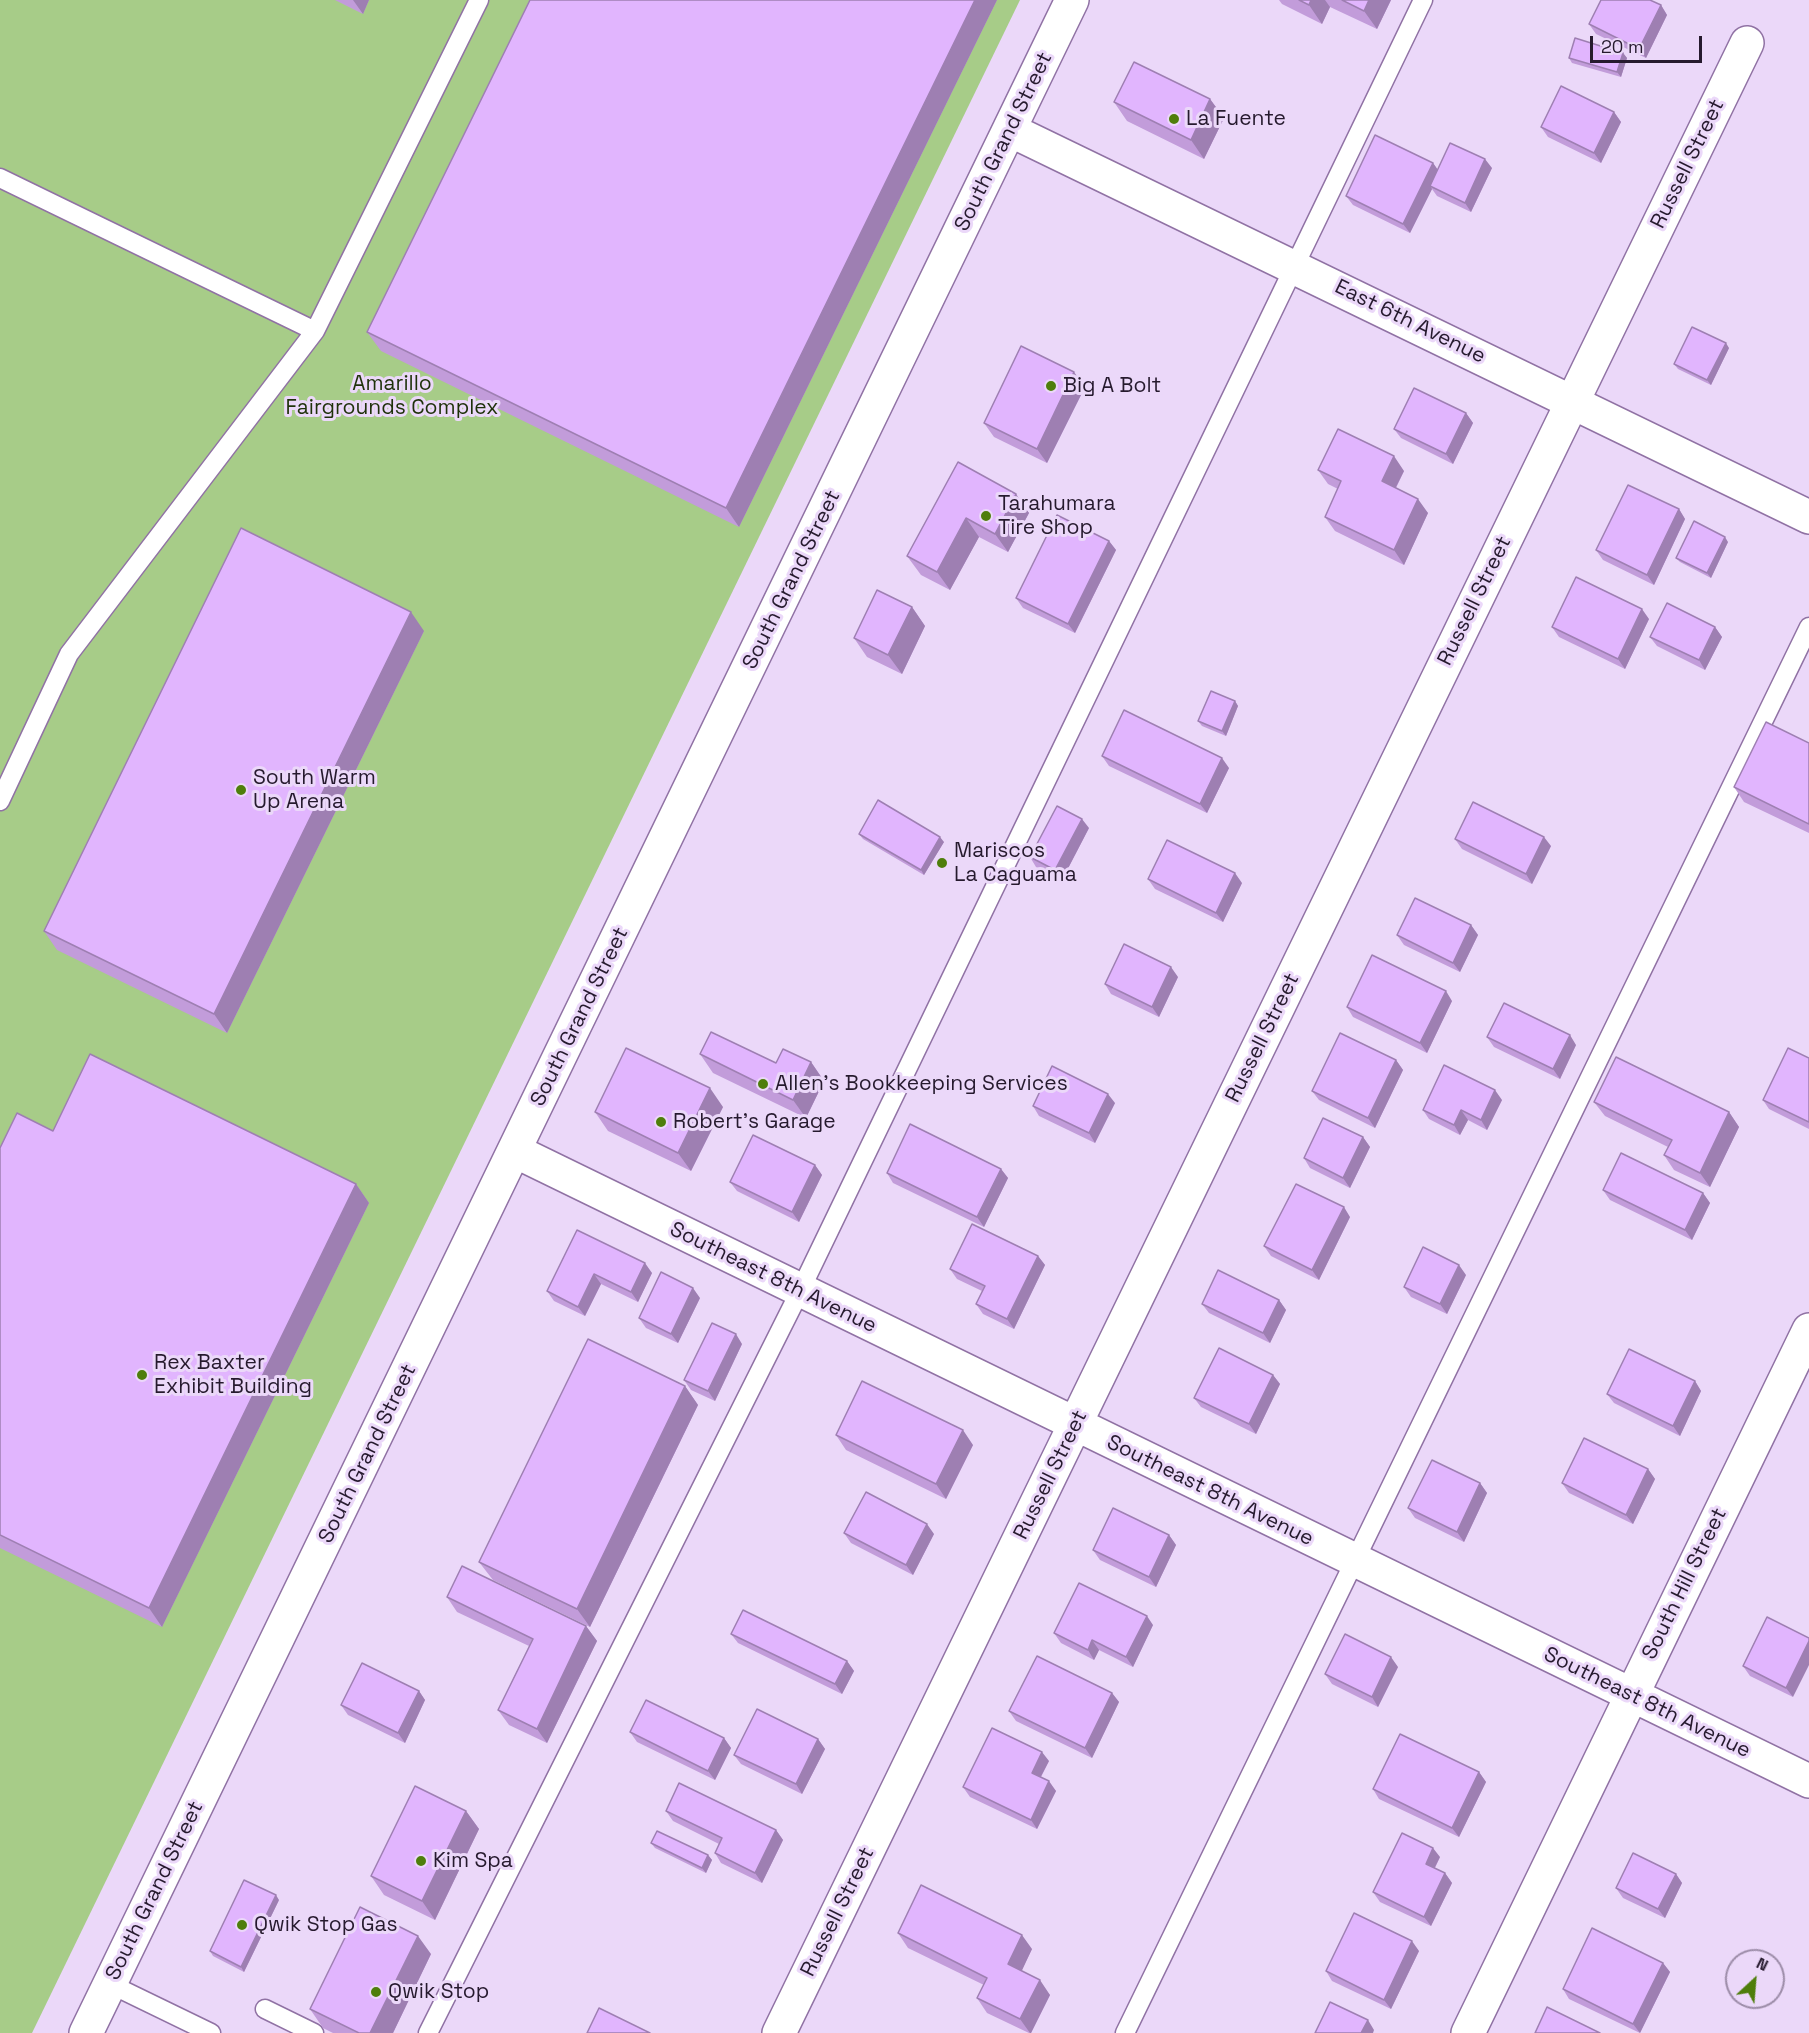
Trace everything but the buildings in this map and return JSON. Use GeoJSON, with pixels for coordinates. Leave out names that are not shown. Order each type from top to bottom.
{"type":"FeatureCollection","features":[{"type":"Feature","properties":{"kind":"street","name":"South Grand Street"},"geometry":{"type":"LineString","coordinates":[[86,2033],[1072,0]]}},
{"type":"Feature","properties":{"kind":"street","name":"Russell Street"},"geometry":{"type":"LineString","coordinates":[[779,2033],[1747,43]]}},
{"type":"Feature","properties":{"kind":"street","name":"East 6th Avenue"},"geometry":{"type":"LineString","coordinates":[[1010,130],[1809,516]]}},
{"type":"Feature","properties":{"kind":"street","name":"Southeast 8th Avenue"},"geometry":{"type":"LineString","coordinates":[[515,1151],[1809,1781]]}},
{"type":"Feature","properties":{"kind":"street","name":"South Hill Street"},"geometry":{"type":"LineString","coordinates":[[1468,2033],[1809,1330]]}},
{"type":"Feature","properties":{"kind":"lane"},"geometry":{"type":"LineString","coordinates":[[0,801],[69,654],[315,331],[479,0]]}},
{"type":"Feature","properties":{"kind":"lane"},"geometry":{"type":"LineString","coordinates":[[428,2033],[800,1291],[1423,0]]}},
{"type":"Feature","properties":{"kind":"lane"},"geometry":{"type":"LineString","coordinates":[[0,178],[315,331]]}},
{"type":"Feature","properties":{"kind":"lane"},"geometry":{"type":"LineString","coordinates":[[1125,2033],[1353,1560],[1809,627]]}},
{"type":"Feature","properties":{"kind":"lane"},"geometry":{"type":"LineString","coordinates":[[110,1984],[211,2033]]}},
{"type":"Feature","properties":{"kind":"lane"},"geometry":{"type":"LineString","coordinates":[[265,2009],[314,2033]]}},
{"type":"Feature","properties":{"kind":"green space","name":"Amarillo Fairgrounds Complex"},"geometry":{"type":"Polygon","coordinates":[[[0,0],[1020,0],[32,2033],[0,2033],[0,0]]]}},
{"type":"Feature","properties":{"kind":"place","name":"La Fuente"},"geometry":{"type":"Point","coordinates":[1174,119]}},
{"type":"Feature","properties":{"kind":"place","name":"Big A Bolt"},"geometry":{"type":"Point","coordinates":[1051,386]}},
{"type":"Feature","properties":{"kind":"place","name":"Tarahumara Tire Shop"},"geometry":{"type":"Point","coordinates":[986,516]}},
{"type":"Feature","properties":{"kind":"place","name":"South Warm Up Arena"},"geometry":{"type":"Point","coordinates":[241,790]}},
{"type":"Feature","properties":{"kind":"place","name":"Mariscos La Caguama"},"geometry":{"type":"Point","coordinates":[942,863]}},
{"type":"Feature","properties":{"kind":"place","name":"Allen's Bookkeeping Services"},"geometry":{"type":"Point","coordinates":[763,1084]}},
{"type":"Feature","properties":{"kind":"place","name":"Robert's Garage"},"geometry":{"type":"Point","coordinates":[661,1122]}},
{"type":"Feature","properties":{"kind":"place","name":"Rex Baxter Exhibit Building"},"geometry":{"type":"Point","coordinates":[142,1375]}},
{"type":"Feature","properties":{"kind":"place","name":"Kim Spa"},"geometry":{"type":"Point","coordinates":[421,1861]}},
{"type":"Feature","properties":{"kind":"place","name":"Qwik Stop Gas"},"geometry":{"type":"Point","coordinates":[242,1925]}},
{"type":"Feature","properties":{"kind":"place","name":"Qwik Stop"},"geometry":{"type":"Point","coordinates":[376,1992]}}]}
